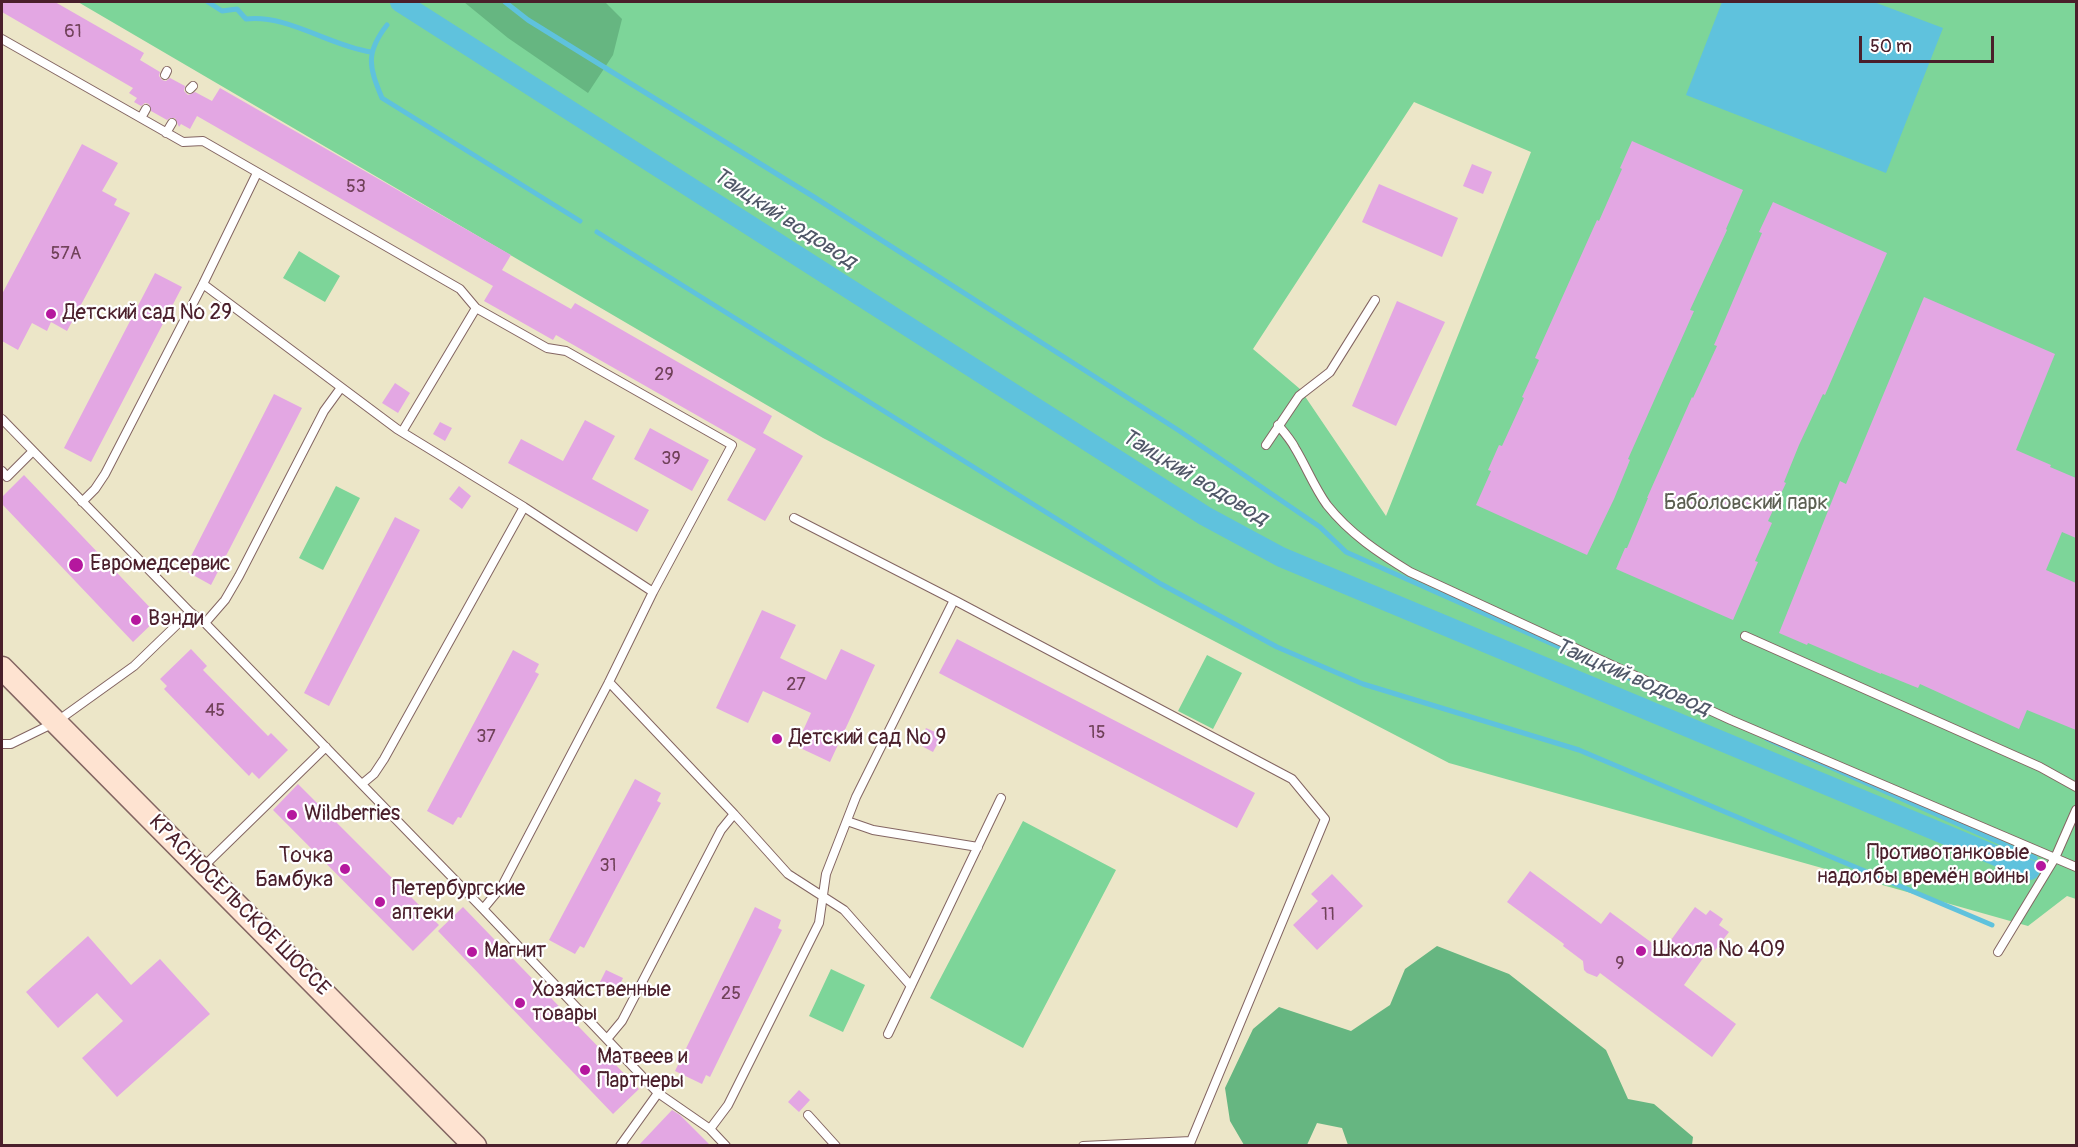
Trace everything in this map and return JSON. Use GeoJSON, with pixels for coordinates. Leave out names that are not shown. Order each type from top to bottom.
{"type":"FeatureCollection","features":[{"type":"Feature","properties":{"kind":"main road","name":"КРАСНОСЕЛЬСКОЕ ШОССЕ"},"geometry":{"type":"LineString","coordinates":[[2,668],[475,1146]]}},
{"type":"Feature","properties":{"kind":"lane"},"geometry":{"type":"LineString","coordinates":[[2,39],[183,142],[203,141],[460,289],[476,308],[547,348],[566,351],[732,445],[653,592],[609,682],[502,886],[494,899],[483,909]]}},
{"type":"Feature","properties":{"kind":"lane"},"geometry":{"type":"LineString","coordinates":[[141,118],[146,109]]}},
{"type":"Feature","properties":{"kind":"lane"},"geometry":{"type":"LineString","coordinates":[[166,133],[172,123]]}},
{"type":"Feature","properties":{"kind":"lane"},"geometry":{"type":"LineString","coordinates":[[82,502],[105,474],[257,173]]}},
{"type":"Feature","properties":{"kind":"lane"},"geometry":{"type":"LineString","coordinates":[[202,284],[340,389],[402,432],[524,507],[653,592]]}},
{"type":"Feature","properties":{"kind":"lane"},"geometry":{"type":"LineString","coordinates":[[1266,445],[1299,396],[1330,372],[1375,300]]}},
{"type":"Feature","properties":{"kind":"lane"},"geometry":{"type":"LineString","coordinates":[[490,315],[494,307]]}},
{"type":"Feature","properties":{"kind":"lane"},"geometry":{"type":"LineString","coordinates":[[402,432],[476,308]]}},
{"type":"Feature","properties":{"kind":"lane"},"geometry":{"type":"LineString","coordinates":[[205,623],[225,600],[239,576],[324,411],[340,389]]}},
{"type":"Feature","properties":{"kind":"lane"},"geometry":{"type":"LineString","coordinates":[[2,419],[362,784],[658,1094],[710,1129],[726,1146]]}},
{"type":"Feature","properties":{"kind":"lane"},"geometry":{"type":"LineString","coordinates":[[1278,425],[1294,446],[1326,503],[1350,531],[1410,573],[1731,720],[2076,867]]}},
{"type":"Feature","properties":{"kind":"lane"},"geometry":{"type":"LineString","coordinates":[[2,471],[7,477],[33,451]]}},
{"type":"Feature","properties":{"kind":"lane"},"geometry":{"type":"LineString","coordinates":[[362,784],[374,774],[384,759],[524,507]]}},
{"type":"Feature","properties":{"kind":"lane"},"geometry":{"type":"LineString","coordinates":[[794,518],[1292,779],[1325,819],[1190,1143],[1083,1146]]}},
{"type":"Feature","properties":{"kind":"lane"},"geometry":{"type":"LineString","coordinates":[[710,1129],[729,1105],[819,924],[826,874],[856,797],[954,600]]}},
{"type":"Feature","properties":{"kind":"lane"},"geometry":{"type":"LineString","coordinates":[[2,744],[11,744],[56,722],[134,666],[190,612]]}},
{"type":"Feature","properties":{"kind":"lane"},"geometry":{"type":"LineString","coordinates":[[1745,636],[2040,767],[2076,787]]}},
{"type":"Feature","properties":{"kind":"lane"},"geometry":{"type":"LineString","coordinates":[[609,682],[788,874],[844,910],[910,986]]}},
{"type":"Feature","properties":{"kind":"lane"},"geometry":{"type":"LineString","coordinates":[[201,869],[326,747]]}},
{"type":"Feature","properties":{"kind":"lane"},"geometry":{"type":"LineString","coordinates":[[888,1034],[1001,798]]}},
{"type":"Feature","properties":{"kind":"lane"},"geometry":{"type":"LineString","coordinates":[[1998,952],[2055,858],[2076,810]]}},
{"type":"Feature","properties":{"kind":"lane"},"geometry":{"type":"LineString","coordinates":[[607,1039],[622,1021],[721,830],[734,814]]}},
{"type":"Feature","properties":{"kind":"lane"},"geometry":{"type":"LineString","coordinates":[[847,821],[873,830],[978,847]]}},
{"type":"Feature","properties":{"kind":"lane"},"geometry":{"type":"LineString","coordinates":[[620,1146],[658,1094]]}},
{"type":"Feature","properties":{"kind":"lane"},"geometry":{"type":"LineString","coordinates":[[808,1115],[836,1146]]}},
{"type":"Feature","properties":{"kind":"green space","name":"Баболовский парк"},"geometry":{"type":"Polygon","coordinates":[[[78,2],[2076,2],[2076,899],[2067,896],[2028,926],[1449,763],[823,438],[78,2]],[[1414,102],[1253,349],[1300,389],[1386,516],[1531,152],[1414,102]]]}},
{"type":"Feature","properties":{"kind":"green space"},"geometry":{"type":"Polygon","coordinates":[[[464,2],[605,2],[622,19],[613,55],[588,93],[508,38],[464,2]]]}},
{"type":"Feature","properties":{"kind":"green space"},"geometry":{"type":"Polygon","coordinates":[[[299,251],[340,276],[325,302],[283,278],[299,251]]]}},
{"type":"Feature","properties":{"kind":"green space"},"geometry":{"type":"Polygon","coordinates":[[[336,486],[360,498],[323,570],[299,558],[336,486]]]}},
{"type":"Feature","properties":{"kind":"green space"},"geometry":{"type":"Polygon","coordinates":[[[1207,655],[1242,673],[1213,729],[1178,711],[1207,655]]]}},
{"type":"Feature","properties":{"kind":"green space"},"geometry":{"type":"Polygon","coordinates":[[[1023,821],[1116,870],[1023,1048],[930,998],[1023,821]]]}},
{"type":"Feature","properties":{"kind":"green space"},"geometry":{"type":"Polygon","coordinates":[[[1437,946],[1509,974],[1606,1050],[1628,1099],[1654,1104],[1693,1137],[1692,1145],[1348,1145],[1342,1128],[1317,1123],[1307,1145],[1244,1145],[1230,1121],[1225,1088],[1253,1029],[1279,1007],[1351,1031],[1390,1005],[1405,969],[1437,946]]]}},
{"type":"Feature","properties":{"kind":"green space"},"geometry":{"type":"Polygon","coordinates":[[[831,969],[865,985],[843,1032],[809,1016],[831,969]]]}},
{"type":"Feature","properties":{"kind":"water"},"geometry":{"type":"Polygon","coordinates":[[[1722,2],[1874,2],[1943,28],[1886,173],[1686,95],[1722,2]]]}},
{"type":"Feature","properties":{"kind":"building"},"geometry":{"type":"Polygon","coordinates":[[[2,2],[55,2],[144,53],[140,60],[160,72],[159,76],[162,80],[166,81],[170,78],[185,86],[184,91],[188,95],[195,92],[212,101],[220,88],[511,255],[502,270],[571,309],[575,303],[772,416],[763,433],[803,456],[765,521],[727,500],[756,449],[556,335],[553,340],[484,301],[493,286],[197,116],[190,129],[181,124],[179,127],[175,118],[167,120],[151,111],[149,104],[145,103],[141,106],[134,102],[137,98],[129,93],[133,88],[2,12],[2,2]]]}},
{"type":"Feature","properties":{"kind":"building"},"geometry":{"type":"Polygon","coordinates":[[[1632,141],[1743,190],[1690,310],[1694,311],[1628,459],[1630,460],[1614,499],[1587,555],[1476,505],[1491,471],[1488,470],[1499,445],[1502,446],[1524,398],[1522,397],[1539,360],[1535,358],[1597,220],[1599,221],[1632,141]]]}},
{"type":"Feature","properties":{"kind":"building"},"geometry":{"type":"Polygon","coordinates":[[[82,144],[118,163],[102,191],[117,199],[114,205],[130,213],[67,331],[51,322],[47,331],[32,323],[18,350],[2,341],[2,294],[82,144]]]}},
{"type":"Feature","properties":{"kind":"building"},"geometry":{"type":"Polygon","coordinates":[[[1472,164],[1492,172],[1483,194],[1463,186],[1472,164]]]}},
{"type":"Feature","properties":{"kind":"building"},"geometry":{"type":"Polygon","coordinates":[[[1379,184],[1458,218],[1442,257],[1362,222],[1379,184]]]}},
{"type":"Feature","properties":{"kind":"building"},"geometry":{"type":"Polygon","coordinates":[[[1773,202],[1887,253],[1825,395],[1823,394],[1799,445],[1784,482],[1786,483],[1768,521],[1772,523],[1755,561],[1758,562],[1733,620],[1616,569],[1717,346],[1714,345],[1773,202]]]}},
{"type":"Feature","properties":{"kind":"building"},"geometry":{"type":"Polygon","coordinates":[[[155,273],[182,287],[91,462],[64,448],[155,273]]]}},
{"type":"Feature","properties":{"kind":"building"},"geometry":{"type":"Polygon","coordinates":[[[1924,297],[2055,354],[2016,450],[2076,478],[2076,538],[2062,532],[2046,570],[2076,583],[2076,730],[2027,710],[2019,729],[1920,684],[1918,688],[1779,633],[1840,481],[1846,484],[1924,297]]]}},
{"type":"Feature","properties":{"kind":"building"},"geometry":{"type":"Polygon","coordinates":[[[1397,301],[1445,322],[1396,426],[1352,406],[1397,301]]]}},
{"type":"Feature","properties":{"kind":"building"},"geometry":{"type":"Polygon","coordinates":[[[395,383],[410,393],[398,413],[382,403],[395,383]]]}},
{"type":"Feature","properties":{"kind":"building"},"geometry":{"type":"Polygon","coordinates":[[[274,394],[302,408],[211,585],[184,570],[274,394]]]}},
{"type":"Feature","properties":{"kind":"building"},"geometry":{"type":"Polygon","coordinates":[[[585,420],[615,436],[592,479],[649,510],[637,532],[508,463],[521,439],[563,461],[585,420]]]}},
{"type":"Feature","properties":{"kind":"building"},"geometry":{"type":"Polygon","coordinates":[[[440,422],[452,428],[445,441],[433,434],[440,422]]]}},
{"type":"Feature","properties":{"kind":"building"},"geometry":{"type":"Polygon","coordinates":[[[650,428],[709,460],[692,491],[634,459],[650,428]]]}},
{"type":"Feature","properties":{"kind":"building"},"geometry":{"type":"Polygon","coordinates":[[[24,475],[159,617],[133,642],[2,504],[2,497],[24,475]]]}},
{"type":"Feature","properties":{"kind":"building"},"geometry":{"type":"Polygon","coordinates":[[[459,486],[471,496],[462,509],[449,499],[459,486]]]}},
{"type":"Feature","properties":{"kind":"building"},"geometry":{"type":"Polygon","coordinates":[[[395,517],[420,530],[329,706],[304,693],[395,517]]]}},
{"type":"Feature","properties":{"kind":"building"},"geometry":{"type":"Polygon","coordinates":[[[762,610],[796,625],[780,658],[826,680],[841,649],[875,665],[830,762],[796,746],[811,713],[763,691],[748,723],[716,708],[762,610]]]}},
{"type":"Feature","properties":{"kind":"building"},"geometry":{"type":"Polygon","coordinates":[[[957,639],[1255,793],[1237,828],[939,673],[957,639]]]}},
{"type":"Feature","properties":{"kind":"building"},"geometry":{"type":"Polygon","coordinates":[[[191,649],[207,666],[203,670],[268,736],[271,733],[288,750],[259,779],[252,772],[249,776],[164,689],[167,686],[160,679],[191,649]]]}},
{"type":"Feature","properties":{"kind":"building"},"geometry":{"type":"Polygon","coordinates":[[[513,650],[539,664],[535,672],[539,674],[461,818],[458,817],[453,825],[427,811],[513,650]]]}},
{"type":"Feature","properties":{"kind":"building"},"geometry":{"type":"Polygon","coordinates":[[[926,728],[942,735],[933,752],[918,744],[926,728]]]}},
{"type":"Feature","properties":{"kind":"building"},"geometry":{"type":"Polygon","coordinates":[[[635,779],[661,793],[657,801],[661,803],[584,948],[580,946],[575,954],[549,940],[635,779]]]}},
{"type":"Feature","properties":{"kind":"building"},"geometry":{"type":"Polygon","coordinates":[[[298,784],[439,925],[413,951],[273,810],[298,784]]]}},
{"type":"Feature","properties":{"kind":"building"},"geometry":{"type":"Polygon","coordinates":[[[1530,871],[1601,924],[1610,912],[1663,951],[1695,907],[1706,915],[1710,910],[1723,919],[1719,925],[1729,932],[1710,957],[1706,954],[1684,985],[1736,1024],[1712,1057],[1600,973],[1597,977],[1587,973],[1584,970],[1583,961],[1563,946],[1564,944],[1507,902],[1530,871]]]}},
{"type":"Feature","properties":{"kind":"building"},"geometry":{"type":"Polygon","coordinates":[[[1332,874],[1363,906],[1317,950],[1293,925],[1318,901],[1311,894],[1332,874]]]}},
{"type":"Feature","properties":{"kind":"building"},"geometry":{"type":"Polygon","coordinates":[[[463,907],[639,1089],[613,1114],[438,931],[463,907]]]}},
{"type":"Feature","properties":{"kind":"building"},"geometry":{"type":"Polygon","coordinates":[[[755,907],[781,920],[778,928],[782,930],[710,1077],[706,1075],[702,1084],[675,1071],[755,907]]]}},
{"type":"Feature","properties":{"kind":"building"},"geometry":{"type":"Polygon","coordinates":[[[88,936],[131,985],[160,959],[210,1014],[117,1097],[82,1058],[123,1021],[97,993],[58,1028],[26,992],[88,936]]]}},
{"type":"Feature","properties":{"kind":"building"},"geometry":{"type":"Polygon","coordinates":[[[606,970],[623,978],[616,993],[599,984],[606,970]]]}},
{"type":"Feature","properties":{"kind":"building"},"geometry":{"type":"Polygon","coordinates":[[[799,1090],[810,1100],[799,1112],[788,1102],[799,1090]]]}},
{"type":"Feature","properties":{"kind":"building"},"geometry":{"type":"Polygon","coordinates":[[[672,1110],[680,1115],[711,1146],[638,1146],[672,1110]]]}},
{"type":"Feature","properties":{"kind":"waterway"},"geometry":{"type":"LineString","coordinates":[[208,2],[222,11],[237,9],[246,19],[277,21],[340,44],[371,52]]}},
{"type":"Feature","properties":{"kind":"waterway","name":"Таицкий водовод"},"geometry":{"type":"LineString","coordinates":[[400,2],[1205,516],[1281,557],[2030,870]]}},
{"type":"Feature","properties":{"kind":"waterway"},"geometry":{"type":"LineString","coordinates":[[505,2],[528,20],[814,197],[1178,430],[1320,527],[1346,552],[1685,703]]}},
{"type":"Feature","properties":{"kind":"waterway"},"geometry":{"type":"LineString","coordinates":[[387,25],[375,44],[371,60],[374,77],[382,98],[580,221]]}},
{"type":"Feature","properties":{"kind":"waterway"},"geometry":{"type":"LineString","coordinates":[[597,232],[1161,584],[1277,647],[1363,684],[1579,750],[1992,925]]}},
{"type":"Feature","properties":{"kind":"waterway"},"geometry":{"type":"LineString","coordinates":[[1767,739],[2035,858]]}},
{"type":"Feature","properties":{"kind":"place","name":"Детский сад № 29"},"geometry":{"type":"Point","coordinates":[51,314]}},
{"type":"Feature","properties":{"kind":"place","name":"Евромедсервис"},"geometry":{"type":"Point","coordinates":[76,565]}},
{"type":"Feature","properties":{"kind":"place","name":"Вэнди"},"geometry":{"type":"Point","coordinates":[136,620]}},
{"type":"Feature","properties":{"kind":"place","name":"Детский сад № 9"},"geometry":{"type":"Point","coordinates":[777,739]}},
{"type":"Feature","properties":{"kind":"place","name":"Wildberries"},"geometry":{"type":"Point","coordinates":[292,815]}},
{"type":"Feature","properties":{"kind":"place","name":"Противотанковые надолбы времён войны"},"geometry":{"type":"Point","coordinates":[2041,866]}},
{"type":"Feature","properties":{"kind":"place","name":"Точка Бамбука"},"geometry":{"type":"Point","coordinates":[345,869]}},
{"type":"Feature","properties":{"kind":"place","name":"Петербургские аптеки"},"geometry":{"type":"Point","coordinates":[380,902]}},
{"type":"Feature","properties":{"kind":"place","name":"Школа № 409"},"geometry":{"type":"Point","coordinates":[1641,951]}},
{"type":"Feature","properties":{"kind":"place","name":"Магнит"},"geometry":{"type":"Point","coordinates":[472,952]}},
{"type":"Feature","properties":{"kind":"place","name":"Хозяйственные товары"},"geometry":{"type":"Point","coordinates":[520,1003]}},
{"type":"Feature","properties":{"kind":"place","name":"Матвеев и Партнеры"},"geometry":{"type":"Point","coordinates":[585,1070]}}]}
